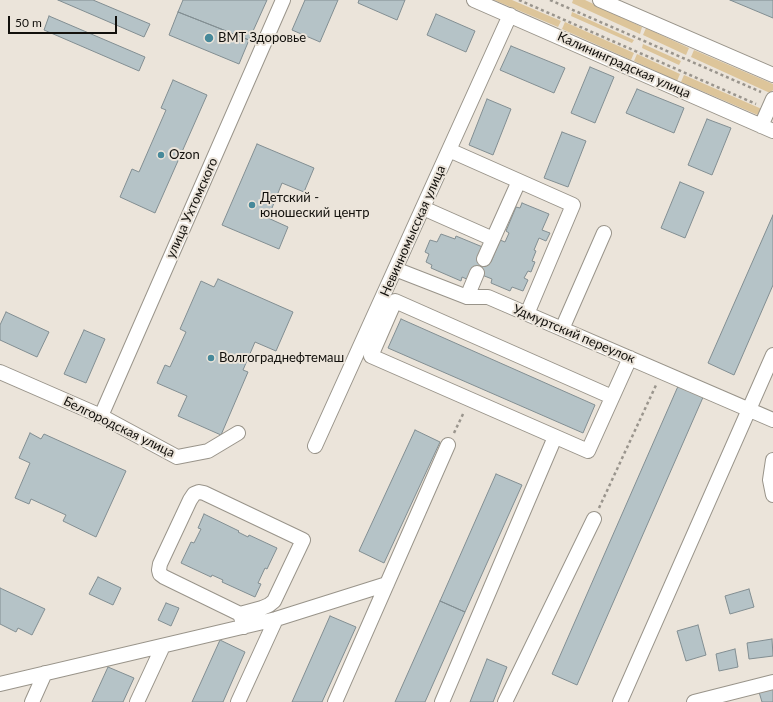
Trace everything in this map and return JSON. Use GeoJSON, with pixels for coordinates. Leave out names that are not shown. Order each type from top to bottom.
{"type":"FeatureCollection","features":[{"type":"Feature","properties":{"kind":"street","name":"улица Ухтомского"},"geometry":{"type":"LineString","coordinates":[[101,416],[283,0]]}},
{"type":"Feature","properties":{"kind":"street","name":"Калининградская улица"},"geometry":{"type":"LineString","coordinates":[[474,0],[767,129]]}},
{"type":"Feature","properties":{"kind":"street"},"geometry":{"type":"LineString","coordinates":[[600,0],[773,75]]}},
{"type":"Feature","properties":{"kind":"street","name":"Невинномысская улица"},"geometry":{"type":"LineString","coordinates":[[315,446],[510,15]]}},
{"type":"Feature","properties":{"kind":"street"},"geometry":{"type":"LineString","coordinates":[[767,129],[768,100]]}},
{"type":"Feature","properties":{"kind":"street"},"geometry":{"type":"LineString","coordinates":[[449,150],[573,205],[527,314]]}},
{"type":"Feature","properties":{"kind":"street"},"geometry":{"type":"LineString","coordinates":[[484,259],[519,181]]}},
{"type":"Feature","properties":{"kind":"street"},"geometry":{"type":"LineString","coordinates":[[423,208],[493,239]]}},
{"type":"Feature","properties":{"kind":"street"},"geometry":{"type":"LineString","coordinates":[[562,329],[604,233]]}},
{"type":"Feature","properties":{"kind":"street","name":"Удмуртский переулок"},"geometry":{"type":"LineString","coordinates":[[395,270],[467,297],[488,297],[773,420]]}},
{"type":"Feature","properties":{"kind":"street"},"geometry":{"type":"LineString","coordinates":[[467,297],[477,273]]}},
{"type":"Feature","properties":{"kind":"street"},"geometry":{"type":"LineString","coordinates":[[612,397],[395,301],[371,356],[588,451],[630,358]]}},
{"type":"Feature","properties":{"kind":"street"},"geometry":{"type":"LineString","coordinates":[[620,702],[773,355]]}},
{"type":"Feature","properties":{"kind":"street","name":"Белгородская улица"},"geometry":{"type":"LineString","coordinates":[[0,372],[101,416],[177,457],[208,451],[238,433]]}},
{"type":"Feature","properties":{"kind":"street"},"geometry":{"type":"LineString","coordinates":[[442,702],[555,437]]}},
{"type":"Feature","properties":{"kind":"street"},"geometry":{"type":"LineString","coordinates":[[335,702],[448,446]]}},
{"type":"Feature","properties":{"kind":"street"},"geometry":{"type":"LineString","coordinates":[[773,460],[770,480],[773,495]]}},
{"type":"Feature","properties":{"kind":"street"},"geometry":{"type":"LineString","coordinates":[[0,684],[163,646],[242,620],[274,601],[303,540],[199,492],[194,494],[187,507],[160,564],[160,574],[242,620],[276,619],[387,584]]}},
{"type":"Feature","properties":{"kind":"street"},"geometry":{"type":"LineString","coordinates":[[505,702],[594,519]]}},
{"type":"Feature","properties":{"kind":"street"},"geometry":{"type":"LineString","coordinates":[[238,702],[276,619]]}},
{"type":"Feature","properties":{"kind":"street"},"geometry":{"type":"LineString","coordinates":[[138,702],[163,646]]}},
{"type":"Feature","properties":{"kind":"street"},"geometry":{"type":"LineString","coordinates":[[32,702],[45,673]]}},
{"type":"Feature","properties":{"kind":"street"},"geometry":{"type":"LineString","coordinates":[[694,702],[773,682]]}},
{"type":"Feature","properties":{"kind":"path"},"geometry":{"type":"LineString","coordinates":[[518,0],[768,100]]}},
{"type":"Feature","properties":{"kind":"path"},"geometry":{"type":"LineString","coordinates":[[550,0],[768,100]]}},
{"type":"Feature","properties":{"kind":"path"},"geometry":{"type":"LineString","coordinates":[[594,519],[662,372]]}},
{"type":"Feature","properties":{"kind":"path"},"geometry":{"type":"LineString","coordinates":[[448,446],[470,399]]}},
{"type":"Feature","properties":{"kind":"shaded area"},"geometry":{"type":"Polygon","coordinates":[[[494,0],[512,0],[561,21],[558,27],[494,0]]]}},
{"type":"Feature","properties":{"kind":"shaded area"},"geometry":{"type":"Polygon","coordinates":[[[573,0],[585,0],[642,27],[640,34],[572,3],[573,0]]]}},
{"type":"Feature","properties":{"kind":"shaded area"},"geometry":{"type":"Polygon","coordinates":[[[572,12],[634,40],[632,43],[571,16],[572,12]]]}},
{"type":"Feature","properties":{"kind":"shaded area"},"geometry":{"type":"Polygon","coordinates":[[[565,22],[634,53],[631,60],[562,29],[565,22]]]}},
{"type":"Feature","properties":{"kind":"shaded area"},"geometry":{"type":"Polygon","coordinates":[[[646,28],[689,48],[686,55],[643,35],[646,28]]]}},
{"type":"Feature","properties":{"kind":"shaded area"},"geometry":{"type":"Polygon","coordinates":[[[643,44],[681,61],[679,65],[642,48],[643,44]]]}},
{"type":"Feature","properties":{"kind":"shaded area"},"geometry":{"type":"Polygon","coordinates":[[[694,50],[773,84],[773,90],[770,93],[691,57],[694,50]]]}},
{"type":"Feature","properties":{"kind":"shaded area"},"geometry":{"type":"Polygon","coordinates":[[[637,54],[680,74],[677,81],[634,61],[637,54]]]}},
{"type":"Feature","properties":{"kind":"shaded area"},"geometry":{"type":"Polygon","coordinates":[[[684,75],[764,110],[760,116],[681,82],[684,75]]]}},
{"type":"Feature","properties":{"kind":"building"},"geometry":{"type":"Polygon","coordinates":[[[58,0],[93,0],[150,24],[144,37],[58,0]]]}},
{"type":"Feature","properties":{"kind":"building"},"geometry":{"type":"Polygon","coordinates":[[[183,0],[267,0],[249,40],[178,12],[183,0]]]}},
{"type":"Feature","properties":{"kind":"building"},"geometry":{"type":"Polygon","coordinates":[[[305,0],[338,0],[320,42],[292,30],[305,0]]]}},
{"type":"Feature","properties":{"kind":"building"},"geometry":{"type":"Polygon","coordinates":[[[359,0],[405,0],[397,20],[358,3],[359,0]]]}},
{"type":"Feature","properties":{"kind":"building"},"geometry":{"type":"Polygon","coordinates":[[[730,0],[773,0],[773,18],[730,0]]]}},
{"type":"Feature","properties":{"kind":"building","name":"ВМТ Здоровье"},"geometry":{"type":"Polygon","coordinates":[[[178,12],[249,40],[239,64],[169,35],[178,12]]]}},
{"type":"Feature","properties":{"kind":"building"},"geometry":{"type":"Polygon","coordinates":[[[436,14],[475,31],[466,52],[427,35],[436,14]]]}},
{"type":"Feature","properties":{"kind":"building"},"geometry":{"type":"Polygon","coordinates":[[[49,16],[145,57],[139,71],[44,30],[49,16]]]}},
{"type":"Feature","properties":{"kind":"building"},"geometry":{"type":"Polygon","coordinates":[[[511,46],[565,68],[554,93],[500,70],[511,46]]]}},
{"type":"Feature","properties":{"kind":"building"},"geometry":{"type":"Polygon","coordinates":[[[590,67],[614,77],[595,123],[571,113],[590,67]]]}},
{"type":"Feature","properties":{"kind":"building"},"geometry":{"type":"Polygon","coordinates":[[[173,80],[207,95],[155,213],[120,197],[132,169],[139,172],[166,110],[161,108],[173,80]]]}},
{"type":"Feature","properties":{"kind":"building"},"geometry":{"type":"Polygon","coordinates":[[[637,89],[684,108],[674,133],[626,113],[637,89]]]}},
{"type":"Feature","properties":{"kind":"building"},"geometry":{"type":"Polygon","coordinates":[[[487,99],[511,109],[493,155],[469,145],[487,99]]]}},
{"type":"Feature","properties":{"kind":"building"},"geometry":{"type":"Polygon","coordinates":[[[707,119],[731,128],[712,175],[688,165],[707,119]]]}},
{"type":"Feature","properties":{"kind":"building"},"geometry":{"type":"Polygon","coordinates":[[[562,132],[586,141],[568,187],[544,178],[562,132]]]}},
{"type":"Feature","properties":{"kind":"building","name":"Детский - юношеский центр"},"geometry":{"type":"Polygon","coordinates":[[[257,144],[314,168],[304,192],[282,183],[268,218],[288,227],[279,249],[222,225],[257,144]]]}},
{"type":"Feature","properties":{"kind":"building"},"geometry":{"type":"Polygon","coordinates":[[[680,182],[704,192],[685,238],[661,228],[680,182]]]}},
{"type":"Feature","properties":{"kind":"building"},"geometry":{"type":"Polygon","coordinates":[[[522,203],[549,214],[542,230],[550,233],[546,241],[539,238],[534,250],[536,251],[532,261],[535,262],[531,272],[528,271],[524,278],[528,280],[523,291],[512,287],[510,291],[491,283],[492,279],[472,271],[469,280],[462,277],[461,281],[431,268],[432,265],[426,262],[429,254],[425,252],[430,240],[437,242],[441,234],[455,239],[456,236],[485,248],[480,258],[491,262],[500,240],[505,242],[509,233],[506,231],[516,207],[520,208],[522,203]]]}},
{"type":"Feature","properties":{"kind":"building"},"geometry":{"type":"Polygon","coordinates":[[[773,215],[773,285],[734,375],[708,363],[773,215]]]}},
{"type":"Feature","properties":{"kind":"building","name":"Волгограднефтемаш"},"geometry":{"type":"Polygon","coordinates":[[[218,279],[293,312],[276,351],[255,342],[243,370],[248,372],[221,435],[178,416],[187,396],[157,383],[165,365],[170,367],[186,332],[180,329],[201,281],[214,287],[218,279]]]}},
{"type":"Feature","properties":{"kind":"building"},"geometry":{"type":"Polygon","coordinates":[[[6,312],[49,332],[37,357],[0,340],[0,325],[6,312]]]}},
{"type":"Feature","properties":{"kind":"building"},"geometry":{"type":"Polygon","coordinates":[[[401,319],[595,405],[583,433],[388,348],[401,319]]]}},
{"type":"Feature","properties":{"kind":"building"},"geometry":{"type":"Polygon","coordinates":[[[84,330],[105,339],[86,383],[64,374],[84,330]]]}},
{"type":"Feature","properties":{"kind":"building"},"geometry":{"type":"Polygon","coordinates":[[[679,384],[704,395],[577,685],[552,674],[679,384]]]}},
{"type":"Feature","properties":{"kind":"building"},"geometry":{"type":"Polygon","coordinates":[[[415,430],[440,442],[384,563],[359,551],[415,430]]]}},
{"type":"Feature","properties":{"kind":"building"},"geometry":{"type":"Polygon","coordinates":[[[30,433],[41,439],[44,434],[126,471],[96,537],[63,521],[66,515],[31,499],[29,504],[15,498],[30,463],[19,458],[30,433]]]}},
{"type":"Feature","properties":{"kind":"building"},"geometry":{"type":"Polygon","coordinates":[[[496,474],[522,485],[465,612],[440,601],[496,474]]]}},
{"type":"Feature","properties":{"kind":"building"},"geometry":{"type":"Polygon","coordinates":[[[204,514],[248,537],[249,535],[277,548],[267,569],[265,568],[258,583],[261,584],[255,597],[222,582],[223,580],[212,575],[211,577],[181,563],[191,542],[194,543],[201,529],[198,528],[204,514]]]}},
{"type":"Feature","properties":{"kind":"building"},"geometry":{"type":"Polygon","coordinates":[[[98,577],[121,588],[113,605],[89,594],[98,577]]]}},
{"type":"Feature","properties":{"kind":"building"},"geometry":{"type":"Polygon","coordinates":[[[0,588],[45,609],[32,635],[18,628],[16,632],[0,624],[0,588]]]}},
{"type":"Feature","properties":{"kind":"building"},"geometry":{"type":"Polygon","coordinates":[[[749,589],[754,607],[730,614],[725,596],[749,589]]]}},
{"type":"Feature","properties":{"kind":"building"},"geometry":{"type":"Polygon","coordinates":[[[440,601],[465,612],[425,702],[395,702],[440,601]]]}},
{"type":"Feature","properties":{"kind":"building"},"geometry":{"type":"Polygon","coordinates":[[[166,603],[179,608],[171,626],[158,620],[166,603]]]}},
{"type":"Feature","properties":{"kind":"building"},"geometry":{"type":"Polygon","coordinates":[[[330,616],[356,627],[322,702],[292,702],[330,616]]]}},
{"type":"Feature","properties":{"kind":"building"},"geometry":{"type":"Polygon","coordinates":[[[698,625],[706,655],[686,661],[677,631],[698,625]]]}},
{"type":"Feature","properties":{"kind":"building"},"geometry":{"type":"Polygon","coordinates":[[[772,639],[773,656],[749,659],[747,643],[772,639]]]}},
{"type":"Feature","properties":{"kind":"building"},"geometry":{"type":"Polygon","coordinates":[[[220,640],[245,652],[223,702],[192,702],[220,640]]]}},
{"type":"Feature","properties":{"kind":"building"},"geometry":{"type":"Polygon","coordinates":[[[735,649],[738,667],[719,671],[716,654],[735,649]]]}},
{"type":"Feature","properties":{"kind":"building"},"geometry":{"type":"Polygon","coordinates":[[[487,659],[507,667],[493,702],[470,702],[487,659]]]}},
{"type":"Feature","properties":{"kind":"building"},"geometry":{"type":"Polygon","coordinates":[[[108,667],[134,678],[123,702],[92,702],[108,667]]]}},
{"type":"Feature","properties":{"kind":"building"},"geometry":{"type":"Polygon","coordinates":[[[773,689],[773,702],[762,702],[759,692],[773,689]]]}},
{"type":"Feature","properties":{"kind":"place","name":"ВМТ Здоровье"},"geometry":{"type":"Point","coordinates":[209,38]}},
{"type":"Feature","properties":{"kind":"place","name":"Ozon"},"geometry":{"type":"Point","coordinates":[161,155]}},
{"type":"Feature","properties":{"kind":"place","name":"Детский - юношеский центр"},"geometry":{"type":"Point","coordinates":[252,205]}},
{"type":"Feature","properties":{"kind":"place","name":"Волгограднефтемаш"},"geometry":{"type":"Point","coordinates":[211,358]}}]}
